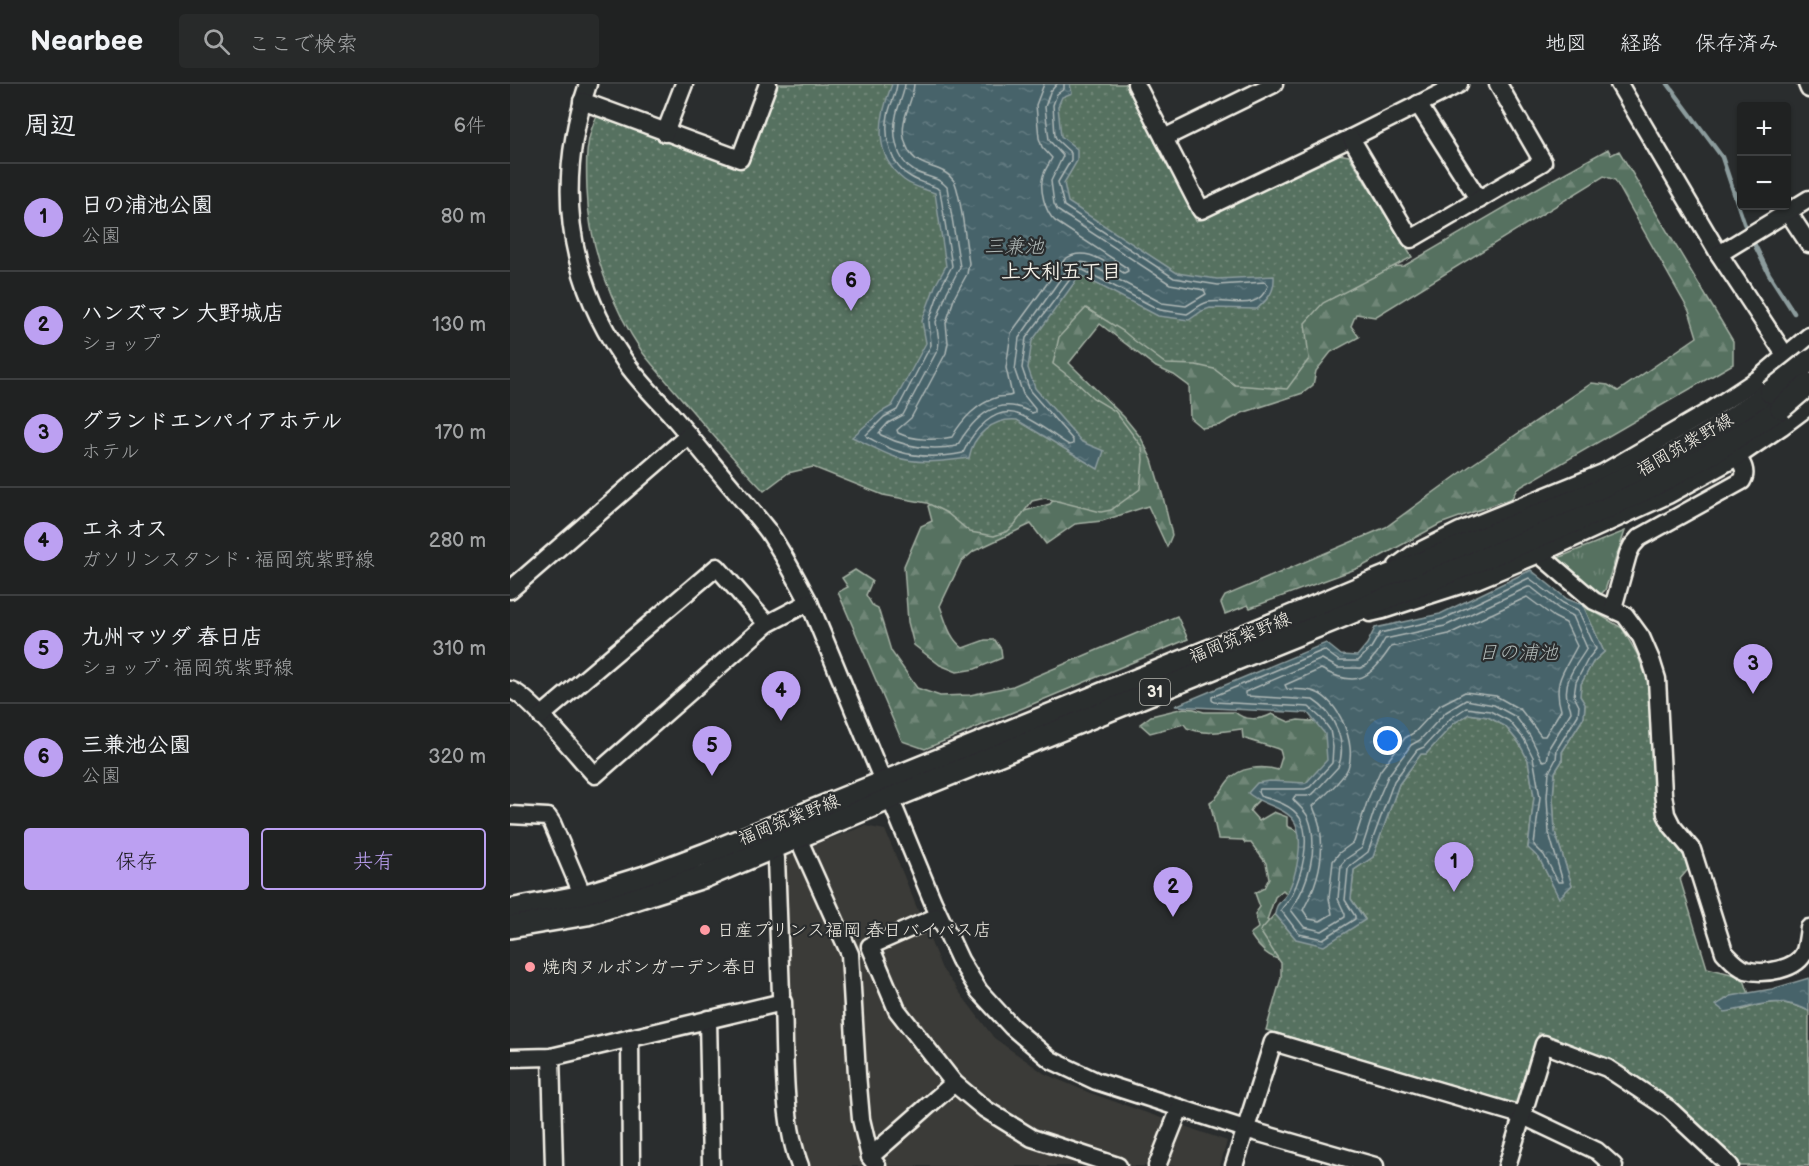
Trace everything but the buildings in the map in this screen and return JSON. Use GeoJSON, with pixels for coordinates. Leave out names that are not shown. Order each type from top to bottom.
{"type":"FeatureCollection","features":[{"type":"Feature","properties":{"kind":"main road","name":"福岡筑紫野線"},"geometry":{"type":"LineString","coordinates":[[510,910],[583,896],[645,877],[887,790],[1333,620],[1607,507],[1664,480],[1717,450],[1775,400],[1809,361]]}},
{"type":"Feature","properties":{"kind":"main road","name":"福岡筑紫野線"},"geometry":{"type":"LineString","coordinates":[[510,927],[587,914],[706,876],[798,838],[887,790],[1371,583],[1605,488],[1669,456],[1727,422],[1809,385]]}},
{"type":"Feature","properties":{"kind":"street"},"geometry":{"type":"LineString","coordinates":[[588,84],[572,145],[569,170],[571,218],[580,267],[603,326],[623,358],[768,531],[809,602],[938,916],[963,967],[979,991],[1012,1027],[1052,1060],[1096,1081],[1245,1129],[1375,1166]]}},
{"type":"Feature","properties":{"kind":"street"},"geometry":{"type":"LineString","coordinates":[[665,133],[684,84]]}},
{"type":"Feature","properties":{"kind":"street"},"geometry":{"type":"LineString","coordinates":[[582,101],[740,159],[768,84]]}},
{"type":"Feature","properties":{"kind":"street"},"geometry":{"type":"LineString","coordinates":[[1136,84],[1201,210],[1459,84]]}},
{"type":"Feature","properties":{"kind":"street"},"geometry":{"type":"LineString","coordinates":[[1164,138],[1274,84]]}},
{"type":"Feature","properties":{"kind":"street"},"geometry":{"type":"LineString","coordinates":[[1351,138],[1411,239],[1543,162],[1498,84]]}},
{"type":"Feature","properties":{"kind":"street"},"geometry":{"type":"LineString","coordinates":[[1619,84],[1719,254],[1785,357],[1809,385]]}},
{"type":"Feature","properties":{"kind":"street"},"geometry":{"type":"LineString","coordinates":[[1807,84],[1809,89]]}},
{"type":"Feature","properties":{"kind":"street"},"geometry":{"type":"LineString","coordinates":[[1418,104],[1479,200]]}},
{"type":"Feature","properties":{"kind":"street"},"geometry":{"type":"LineString","coordinates":[[1719,254],[1809,199]]}},
{"type":"Feature","properties":{"kind":"street"},"geometry":{"type":"LineString","coordinates":[[1788,212],[1809,244]]}},
{"type":"Feature","properties":{"kind":"street"},"geometry":{"type":"LineString","coordinates":[[1371,583],[1412,555],[1460,531],[1603,473],[1710,415],[1758,379],[1809,336]]}},
{"type":"Feature","properties":{"kind":"street"},"geometry":{"type":"LineString","coordinates":[[1333,620],[1383,610],[1476,580],[1539,554],[1668,495],[1735,453],[1781,428],[1809,406]]}},
{"type":"Feature","properties":{"kind":"street"},"geometry":{"type":"LineString","coordinates":[[510,590],[689,435]]}},
{"type":"Feature","properties":{"kind":"street"},"geometry":{"type":"LineString","coordinates":[[1613,609],[1632,546],[1639,538],[1742,480],[1746,474],[1735,453]]}},
{"type":"Feature","properties":{"kind":"street"},"geometry":{"type":"LineString","coordinates":[[1539,554],[1594,601],[1625,615],[1641,637],[1657,679],[1666,814],[1672,826],[1692,850],[1724,952],[1745,970],[1781,969],[1800,958],[1805,952],[1809,928]]}},
{"type":"Feature","properties":{"kind":"street"},"geometry":{"type":"LineString","coordinates":[[541,716],[717,567],[767,624]]}},
{"type":"Feature","properties":{"kind":"street"},"geometry":{"type":"LineString","coordinates":[[510,690],[517,691],[595,775],[767,624],[809,602]]}},
{"type":"Feature","properties":{"kind":"street"},"geometry":{"type":"LineString","coordinates":[[510,815],[548,817],[583,896]]}},
{"type":"Feature","properties":{"kind":"street"},"geometry":{"type":"LineString","coordinates":[[798,838],[850,954],[861,1119],[873,1161],[954,1083]]}},
{"type":"Feature","properties":{"kind":"street"},"geometry":{"type":"LineString","coordinates":[[776,858],[781,995]]}},
{"type":"Feature","properties":{"kind":"street"},"geometry":{"type":"LineString","coordinates":[[850,954],[938,916]]}},
{"type":"Feature","properties":{"kind":"street"},"geometry":{"type":"LineString","coordinates":[[870,946],[897,1010],[954,1083],[986,1109],[1032,1138],[1118,1166]]}},
{"type":"Feature","properties":{"kind":"street"},"geometry":{"type":"LineString","coordinates":[[510,1058],[551,1057],[783,1002],[788,1104],[793,1148],[800,1166]]}},
{"type":"Feature","properties":{"kind":"street"},"geometry":{"type":"LineString","coordinates":[[708,1019],[711,1166]]}},
{"type":"Feature","properties":{"kind":"street"},"geometry":{"type":"LineString","coordinates":[[630,1038],[631,1166]]}},
{"type":"Feature","properties":{"kind":"street"},"geometry":{"type":"LineString","coordinates":[[1234,1166],[1273,1042],[1521,1115],[1597,1151],[1614,1166]]}},
{"type":"Feature","properties":{"kind":"street"},"geometry":{"type":"LineString","coordinates":[[1507,1166],[1544,1044],[1607,1068],[1669,1109],[1730,1166]]}},
{"type":"Feature","properties":{"kind":"street"},"geometry":{"type":"LineString","coordinates":[[551,1057],[554,1166]]}},
{"type":"Feature","properties":{"kind":"street"},"geometry":{"type":"LineString","coordinates":[[1157,1166],[1180,1108]]}},
{"type":"Feature","properties":{"kind":"shaded area"},"geometry":{"type":"Polygon","coordinates":[[[865,826],[885,830],[942,969],[994,1038],[1045,1074],[1090,1093],[1227,1141],[1220,1166],[805,1166],[797,1147],[780,857],[865,826]]]}},
{"type":"Feature","properties":{"kind":"green space"},"geometry":{"type":"Polygon","coordinates":[[[774,84],[1129,84],[1196,221],[1338,154],[1349,156],[1412,257],[1323,303],[1305,323],[1309,359],[1287,389],[1235,385],[1214,369],[1196,365],[1166,364],[1123,331],[1086,308],[1059,337],[1053,364],[1093,398],[1115,411],[1142,447],[1140,489],[1111,510],[1101,512],[1045,498],[1032,501],[1008,531],[994,536],[970,532],[947,513],[927,503],[883,495],[813,467],[788,473],[764,491],[647,358],[631,335],[612,296],[597,254],[589,211],[587,160],[591,132],[598,114],[742,167],[774,84]]]}},
{"type":"Feature","properties":{"kind":"green space"},"geometry":{"type":"Polygon","coordinates":[[[1608,149],[1611,155],[1619,151],[1733,341],[1733,364],[1517,489],[1512,498],[1440,524],[1361,567],[1250,608],[1248,605],[1225,614],[1221,603],[1225,596],[1386,527],[1470,466],[1592,383],[1608,385],[1618,391],[1697,337],[1689,311],[1615,180],[1604,176],[1375,317],[1356,314],[1351,326],[1359,337],[1331,352],[1316,371],[1313,385],[1303,393],[1242,413],[1220,425],[1202,428],[1190,418],[1189,386],[1174,375],[1156,367],[1100,324],[1069,363],[1124,417],[1141,438],[1152,460],[1163,497],[1172,535],[1167,547],[1148,506],[1102,521],[1075,524],[1046,544],[1031,524],[974,551],[961,562],[940,606],[951,634],[958,644],[963,648],[985,640],[995,640],[1001,649],[1002,658],[975,669],[957,672],[940,665],[914,645],[908,622],[904,566],[921,526],[932,521],[928,506],[941,497],[1021,512],[1050,504],[1062,490],[1027,389],[1050,304],[1292,318],[1368,268],[1404,266],[1608,149]]]}},
{"type":"Feature","properties":{"kind":"green space"},"geometry":{"type":"Polygon","coordinates":[[[1625,531],[1605,590],[1598,597],[1555,559],[1625,531]]]}},
{"type":"Feature","properties":{"kind":"green space"},"geometry":{"type":"Polygon","coordinates":[[[855,570],[872,581],[866,595],[872,605],[878,608],[891,651],[917,688],[940,696],[970,695],[1013,686],[1177,616],[1188,639],[925,749],[902,741],[838,592],[848,587],[842,578],[855,570]]]}},
{"type":"Feature","properties":{"kind":"green space"},"geometry":{"type":"Polygon","coordinates":[[[1583,605],[1622,628],[1637,654],[1650,686],[1661,824],[1691,866],[1680,879],[1707,968],[1743,977],[1749,994],[1731,996],[1742,1010],[1760,1005],[1783,1003],[1809,1011],[1809,1166],[1736,1166],[1706,1130],[1661,1095],[1606,1060],[1539,1033],[1516,1104],[1266,1030],[1281,978],[1281,963],[1260,931],[1275,914],[1296,939],[1365,919],[1351,899],[1354,870],[1373,857],[1399,784],[1421,754],[1426,754],[1454,723],[1469,714],[1488,717],[1505,726],[1519,743],[1528,760],[1534,797],[1528,847],[1539,858],[1559,897],[1572,885],[1555,832],[1553,797],[1555,772],[1562,761],[1562,752],[1584,717],[1585,705],[1580,696],[1581,684],[1593,662],[1604,652],[1583,605]]]}},
{"type":"Feature","properties":{"kind":"green space"},"geometry":{"type":"Polygon","coordinates":[[[1184,708],[1204,712],[1235,712],[1248,718],[1272,714],[1289,722],[1298,720],[1322,722],[1332,752],[1323,784],[1272,792],[1256,803],[1250,811],[1259,821],[1274,812],[1287,817],[1287,826],[1310,837],[1290,897],[1283,890],[1275,897],[1267,920],[1309,952],[1296,965],[1269,955],[1259,947],[1250,934],[1258,928],[1255,914],[1260,907],[1255,893],[1264,888],[1269,878],[1266,863],[1251,843],[1245,843],[1243,840],[1218,839],[1210,802],[1232,776],[1244,770],[1265,768],[1278,770],[1282,757],[1280,750],[1243,738],[1242,729],[1201,732],[1187,728],[1184,724],[1150,733],[1140,724],[1151,716],[1184,708]]]}},
{"type":"Feature","properties":{"kind":"water","name":"三兼池"},"geometry":{"type":"Polygon","coordinates":[[[892,84],[1070,84],[1072,93],[1062,97],[1058,106],[1061,136],[1077,149],[1077,161],[1064,183],[1068,202],[1177,273],[1217,279],[1274,276],[1270,295],[1257,309],[1210,308],[1189,320],[1158,316],[1080,275],[1032,341],[1028,368],[1035,388],[1082,442],[1104,451],[1098,469],[1017,420],[992,425],[975,442],[969,458],[932,462],[895,457],[852,437],[881,412],[892,406],[926,343],[922,321],[935,286],[946,266],[935,193],[904,180],[887,159],[883,147],[882,122],[892,84]]]}},
{"type":"Feature","properties":{"kind":"water","name":"日の浦池"},"geometry":{"type":"Polygon","coordinates":[[[1531,570],[1567,599],[1583,605],[1604,652],[1593,662],[1581,684],[1580,696],[1585,704],[1584,717],[1562,752],[1562,761],[1555,772],[1553,797],[1555,832],[1572,885],[1559,898],[1539,858],[1528,848],[1534,797],[1528,760],[1519,743],[1505,726],[1488,717],[1469,714],[1454,723],[1426,754],[1421,754],[1399,784],[1373,857],[1354,870],[1351,899],[1365,920],[1324,946],[1296,939],[1275,914],[1277,906],[1290,888],[1296,868],[1299,835],[1296,825],[1287,814],[1248,793],[1257,783],[1270,781],[1306,783],[1327,760],[1325,734],[1308,713],[1175,706],[1326,643],[1341,655],[1357,656],[1367,644],[1375,628],[1440,614],[1531,570]]]}},
{"type":"Feature","properties":{"kind":"water"},"geometry":{"type":"Polygon","coordinates":[[[1809,978],[1809,1011],[1786,1003],[1767,1003],[1725,1012],[1716,1005],[1731,996],[1772,989],[1809,978]]]}},
{"type":"Feature","properties":{"kind":"waterway"},"geometry":{"type":"LineString","coordinates":[[1668,84],[1722,157],[1744,223],[1769,274],[1794,313]]}},
{"type":"Feature","properties":{"kind":"place","name":"三兼池公園"},"geometry":{"type":"Point","coordinates":[851,311]}},
{"type":"Feature","properties":{"kind":"place","name":"グランドエンパイアホテル"},"geometry":{"type":"Point","coordinates":[1753,694]}},
{"type":"Feature","properties":{"kind":"place","name":"エネオス"},"geometry":{"type":"Point","coordinates":[781,721]}},
{"type":"Feature","properties":{"kind":"place","name":"九州マツダ 春日店"},"geometry":{"type":"Point","coordinates":[712,776]}},
{"type":"Feature","properties":{"kind":"place","name":"日の浦池公園"},"geometry":{"type":"Point","coordinates":[1454,892]}},
{"type":"Feature","properties":{"kind":"place","name":"ハンズマン 大野城店"},"geometry":{"type":"Point","coordinates":[1173,917]}},
{"type":"Feature","properties":{"kind":"place","name":"日産プリンス福岡 春日バイパス店"},"geometry":{"type":"Point","coordinates":[705,930]}},
{"type":"Feature","properties":{"kind":"place","name":"焼肉ヌルボンガーデン春日"},"geometry":{"type":"Point","coordinates":[530,967]}},
{"type":"Feature","properties":{"kind":"district","name":"上大利五丁目"},"geometry":{"type":"Point","coordinates":[1061,272]}}]}
